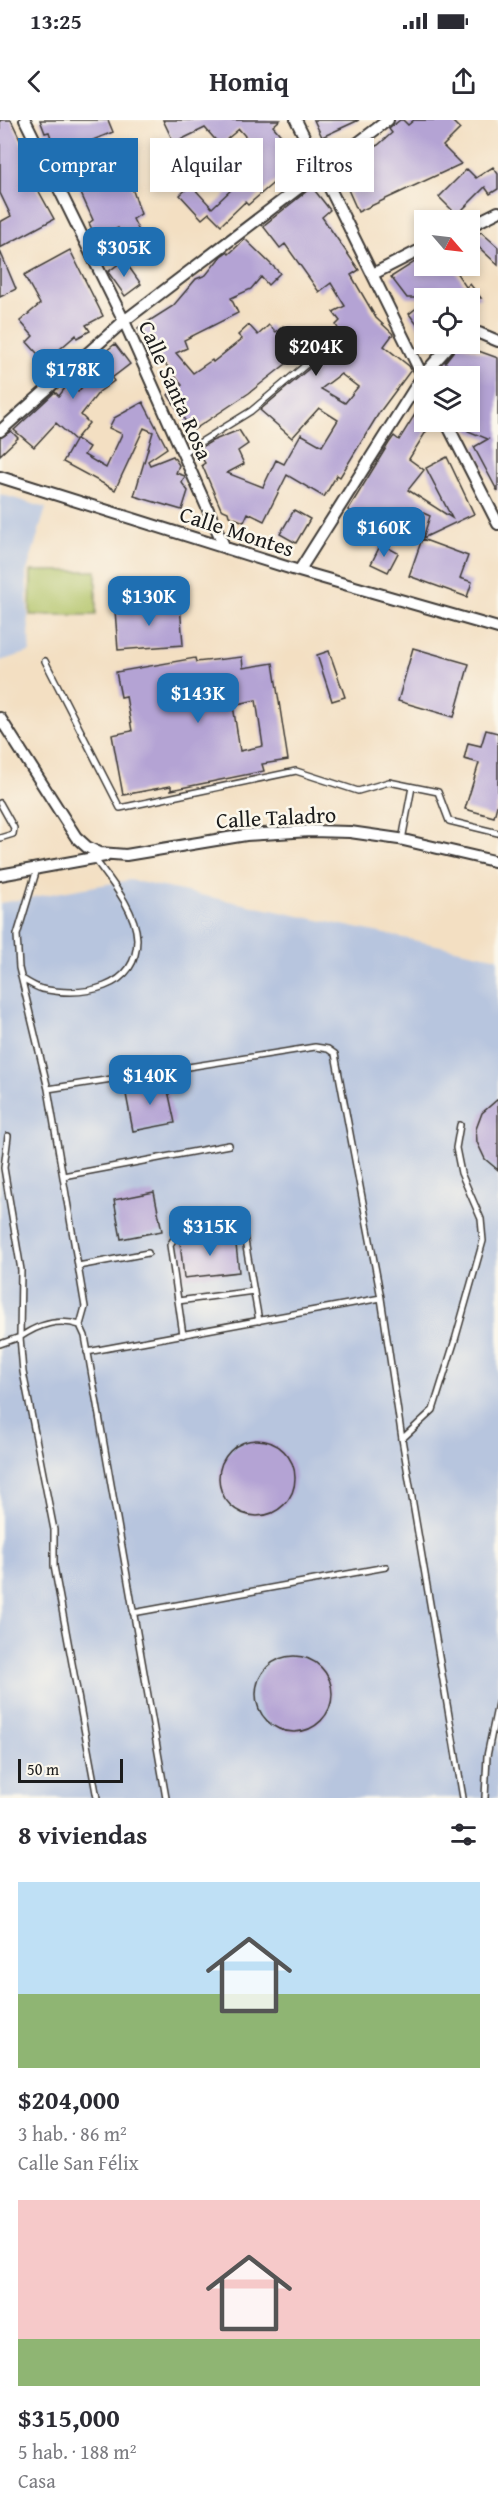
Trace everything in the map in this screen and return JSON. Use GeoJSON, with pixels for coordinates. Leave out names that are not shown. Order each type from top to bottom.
{"type":"FeatureCollection","features":[{"type":"Feature","properties":{"kind":"street","name":"Calle Santa Rosa"},"geometry":{"type":"LineString","coordinates":[[25,120],[124,321],[225,548]]}},
{"type":"Feature","properties":{"kind":"street"},"geometry":{"type":"LineString","coordinates":[[296,120],[305,138]]}},
{"type":"Feature","properties":{"kind":"street"},"geometry":{"type":"LineString","coordinates":[[363,138],[388,120]]}},
{"type":"Feature","properties":{"kind":"street"},"geometry":{"type":"LineString","coordinates":[[0,431],[124,321],[291,192]]}},
{"type":"Feature","properties":{"kind":"street"},"geometry":{"type":"LineString","coordinates":[[332,192],[419,366]]}},
{"type":"Feature","properties":{"kind":"street"},"geometry":{"type":"LineString","coordinates":[[480,221],[498,212]]}},
{"type":"Feature","properties":{"kind":"street"},"geometry":{"type":"LineString","coordinates":[[373,274],[414,253]]}},
{"type":"Feature","properties":{"kind":"street"},"geometry":{"type":"LineString","coordinates":[[480,333],[498,341]]}},
{"type":"Feature","properties":{"kind":"street"},"geometry":{"type":"LineString","coordinates":[[433,366],[443,354]]}},
{"type":"Feature","properties":{"kind":"street"},"geometry":{"type":"LineString","coordinates":[[299,572],[414,393]]}},
{"type":"Feature","properties":{"kind":"street"},"geometry":{"type":"LineString","coordinates":[[451,432],[498,524]]}},
{"type":"Feature","properties":{"kind":"street","name":"Calle Montes"},"geometry":{"type":"LineString","coordinates":[[0,477],[299,572],[498,628]]}},
{"type":"Feature","properties":{"kind":"street"},"geometry":{"type":"LineString","coordinates":[[0,718],[76,837],[87,847],[112,855]]}},
{"type":"Feature","properties":{"kind":"street","name":"Calle Taladro"},"geometry":{"type":"LineString","coordinates":[[112,855],[126,855],[246,835],[310,831],[350,832],[402,840],[498,862]]}},
{"type":"Feature","properties":{"kind":"street"},"geometry":{"type":"LineString","coordinates":[[0,875],[112,855]]}},
{"type":"Feature","properties":{"kind":"lane"},"geometry":{"type":"LineString","coordinates":[[183,453],[251,411],[308,363]]}},
{"type":"Feature","properties":{"kind":"lane"},"geometry":{"type":"LineString","coordinates":[[45,661],[120,808],[296,771],[358,792],[389,782],[438,792],[449,821],[498,833]]}},
{"type":"Feature","properties":{"kind":"lane"},"geometry":{"type":"LineString","coordinates":[[402,840],[412,787]]}},
{"type":"Feature","properties":{"kind":"lane"},"geometry":{"type":"LineString","coordinates":[[0,803],[14,828],[13,834],[0,838]]}},
{"type":"Feature","properties":{"kind":"lane"},"geometry":{"type":"LineString","coordinates":[[22,978],[40,989],[92,990],[116,982],[128,972],[136,939],[130,914],[110,880],[93,858]]}},
{"type":"Feature","properties":{"kind":"lane"},"geometry":{"type":"LineString","coordinates":[[38,868],[17,935],[22,978],[48,1089],[85,1307],[80,1325],[87,1352],[166,1798]]}},
{"type":"Feature","properties":{"kind":"lane"},"geometry":{"type":"LineString","coordinates":[[48,1089],[315,1047],[328,1049],[335,1054],[381,1298],[402,1439],[463,1798]]}},
{"type":"Feature","properties":{"kind":"lane"},"geometry":{"type":"LineString","coordinates":[[402,1439],[433,1410],[483,1241],[481,1219],[461,1173],[456,1148],[460,1125]]}},
{"type":"Feature","properties":{"kind":"lane"},"geometry":{"type":"LineString","coordinates":[[9,1136],[4,1168],[21,1270],[20,1338],[23,1372],[54,1530],[54,1566],[96,1798]]}},
{"type":"Feature","properties":{"kind":"lane"},"geometry":{"type":"LineString","coordinates":[[63,1176],[229,1145]]}},
{"type":"Feature","properties":{"kind":"lane"},"geometry":{"type":"LineString","coordinates":[[183,1335],[170,1245],[176,1237],[237,1229],[244,1235],[259,1321]]}},
{"type":"Feature","properties":{"kind":"lane"},"geometry":{"type":"LineString","coordinates":[[78,1266],[148,1252]]}},
{"type":"Feature","properties":{"kind":"lane"},"geometry":{"type":"LineString","coordinates":[[178,1301],[254,1291]]}},
{"type":"Feature","properties":{"kind":"lane"},"geometry":{"type":"LineString","coordinates":[[87,1352],[381,1298]]}},
{"type":"Feature","properties":{"kind":"lane"},"geometry":{"type":"LineString","coordinates":[[0,1344],[20,1338],[50,1323],[66,1320],[80,1325]]}},
{"type":"Feature","properties":{"kind":"lane"},"geometry":{"type":"LineString","coordinates":[[133,1613],[386,1567]]}},
{"type":"Feature","properties":{"kind":"lane"},"geometry":{"type":"LineString","coordinates":[[486,1798],[487,1756],[498,1703]]}},
{"type":"Feature","properties":{"kind":"shaded area"},"geometry":{"type":"Polygon","coordinates":[[[0,494],[46,508],[26,574],[30,652],[0,661],[0,494]]]}},
{"type":"Feature","properties":{"kind":"shaded area"},"geometry":{"type":"Polygon","coordinates":[[[130,880],[498,958],[498,1798],[0,1798],[0,903],[130,880]]]}},
{"type":"Feature","properties":{"kind":"green space"},"geometry":{"type":"Polygon","coordinates":[[[31,571],[96,571],[96,615],[30,615],[31,571]]]}},
{"type":"Feature","properties":{"kind":"building"},"geometry":{"type":"Polygon","coordinates":[[[0,120],[11,120],[20,138],[18,192],[39,192],[54,219],[0,248],[0,222],[11,216],[0,193],[0,120]]]}},
{"type":"Feature","properties":{"kind":"building"},"geometry":{"type":"Polygon","coordinates":[[[40,120],[108,120],[113,132],[98,138],[51,138],[49,132],[45,133],[40,120]]]}},
{"type":"Feature","properties":{"kind":"building"},"geometry":{"type":"Polygon","coordinates":[[[163,120],[280,120],[273,126],[283,138],[275,138],[275,182],[263,192],[263,138],[247,138],[239,129],[228,138],[214,138],[205,128],[184,138],[172,138],[163,120]]]}},
{"type":"Feature","properties":{"kind":"building"},"geometry":{"type":"Polygon","coordinates":[[[314,120],[359,120],[322,137],[314,120]]]}},
{"type":"Feature","properties":{"kind":"building"},"geometry":{"type":"Polygon","coordinates":[[[400,120],[408,125],[414,120],[451,120],[460,129],[443,146],[461,164],[358,212],[349,192],[374,192],[374,147],[392,133],[389,129],[400,120]]]}},
{"type":"Feature","properties":{"kind":"building"},"geometry":{"type":"Polygon","coordinates":[[[493,167],[498,174],[498,189],[490,194],[485,187],[462,210],[452,210],[439,197],[467,169],[476,178],[493,167]]]}},
{"type":"Feature","properties":{"kind":"building"},"geometry":{"type":"Polygon","coordinates":[[[80,192],[133,192],[141,214],[133,219],[147,247],[132,254],[118,228],[97,240],[89,223],[93,220],[80,192]]]}},
{"type":"Feature","properties":{"kind":"building"},"geometry":{"type":"Polygon","coordinates":[[[183,192],[197,192],[212,208],[229,192],[263,192],[248,205],[245,202],[221,225],[209,213],[202,219],[180,195],[183,192]]]}},
{"type":"Feature","properties":{"kind":"building"},"geometry":{"type":"Polygon","coordinates":[[[306,192],[316,192],[330,210],[322,217],[359,270],[351,275],[376,318],[393,334],[384,346],[411,370],[379,413],[340,477],[337,475],[324,497],[287,475],[264,521],[248,513],[244,522],[229,516],[228,512],[221,509],[202,465],[205,463],[197,450],[239,430],[248,444],[238,451],[244,464],[227,473],[263,487],[276,460],[284,464],[301,434],[322,446],[338,420],[319,408],[292,438],[260,410],[312,366],[313,362],[309,358],[299,364],[309,353],[315,359],[324,353],[329,359],[348,346],[336,325],[340,321],[333,312],[345,306],[331,283],[319,292],[285,244],[280,248],[263,226],[306,192]],[[341,374],[321,389],[345,403],[358,387],[341,374]]]}},
{"type":"Feature","properties":{"kind":"building"},"geometry":{"type":"Polygon","coordinates":[[[480,233],[498,247],[498,265],[480,248],[480,233]]]}},
{"type":"Feature","properties":{"kind":"building"},"geometry":{"type":"Polygon","coordinates":[[[245,239],[280,273],[268,285],[261,277],[251,289],[231,298],[238,313],[184,340],[187,348],[176,353],[193,373],[212,360],[213,362],[242,339],[238,335],[249,325],[258,335],[269,325],[276,332],[283,326],[305,349],[249,393],[192,431],[168,395],[182,385],[156,352],[154,353],[138,328],[173,306],[196,279],[206,275],[221,256],[227,252],[229,254],[245,239]]]}},
{"type":"Feature","properties":{"kind":"building"},"geometry":{"type":"Polygon","coordinates":[[[70,250],[103,316],[86,325],[90,331],[77,338],[76,335],[45,362],[27,342],[33,336],[20,321],[40,304],[24,275],[70,250]]]}},
{"type":"Feature","properties":{"kind":"building"},"geometry":{"type":"Polygon","coordinates":[[[0,251],[16,289],[0,297],[0,251]]]}},
{"type":"Feature","properties":{"kind":"building"},"geometry":{"type":"Polygon","coordinates":[[[124,260],[141,284],[125,296],[108,272],[124,260]]]}},
{"type":"Feature","properties":{"kind":"building"},"geometry":{"type":"Polygon","coordinates":[[[414,262],[414,276],[459,276],[466,287],[470,284],[473,288],[414,288],[414,298],[407,298],[391,277],[414,262]]]}},
{"type":"Feature","properties":{"kind":"building"},"geometry":{"type":"Polygon","coordinates":[[[414,310],[414,321],[409,314],[414,310]]]}},
{"type":"Feature","properties":{"kind":"building"},"geometry":{"type":"Polygon","coordinates":[[[115,344],[130,364],[112,378],[114,381],[99,392],[81,415],[89,423],[75,440],[56,423],[34,447],[14,430],[55,392],[59,396],[68,384],[78,392],[90,377],[83,369],[115,344]]]}},
{"type":"Feature","properties":{"kind":"building"},"geometry":{"type":"Polygon","coordinates":[[[480,352],[498,358],[498,492],[474,447],[488,439],[470,432],[480,432],[480,366],[448,366],[445,362],[451,354],[480,354],[480,352]]]}},
{"type":"Feature","properties":{"kind":"building"},"geometry":{"type":"Polygon","coordinates":[[[143,402],[167,448],[148,461],[150,465],[173,456],[179,465],[176,473],[185,476],[182,483],[188,491],[182,510],[134,496],[153,432],[144,428],[115,490],[63,462],[76,439],[89,447],[84,455],[106,468],[122,434],[109,428],[114,418],[143,402]]]}},
{"type":"Feature","properties":{"kind":"building"},"geometry":{"type":"Polygon","coordinates":[[[414,416],[414,432],[426,432],[409,459],[424,470],[408,490],[452,518],[426,468],[447,457],[474,514],[423,538],[430,516],[419,511],[417,514],[408,508],[390,537],[348,510],[394,436],[399,440],[414,416]]]}},
{"type":"Feature","properties":{"kind":"building"},"geometry":{"type":"Polygon","coordinates":[[[11,431],[18,438],[0,455],[0,438],[11,431]]]}},
{"type":"Feature","properties":{"kind":"building"},"geometry":{"type":"Polygon","coordinates":[[[294,510],[310,519],[296,543],[280,534],[294,510]]]}},
{"type":"Feature","properties":{"kind":"building"},"geometry":{"type":"Polygon","coordinates":[[[422,539],[468,556],[460,578],[472,582],[467,597],[409,576],[422,539]]]}},
{"type":"Feature","properties":{"kind":"building"},"geometry":{"type":"Polygon","coordinates":[[[381,544],[398,553],[388,572],[371,564],[381,544]]]}},
{"type":"Feature","properties":{"kind":"building"},"geometry":{"type":"Polygon","coordinates":[[[180,605],[183,645],[118,650],[115,610],[180,605]]]}},
{"type":"Feature","properties":{"kind":"building"},"geometry":{"type":"Polygon","coordinates":[[[413,648],[469,664],[454,717],[398,701],[413,648]]]}},
{"type":"Feature","properties":{"kind":"building"},"geometry":{"type":"Polygon","coordinates":[[[329,651],[345,697],[332,701],[317,655],[329,651]]]}},
{"type":"Feature","properties":{"kind":"building"},"geometry":{"type":"Polygon","coordinates":[[[242,657],[243,668],[273,663],[288,760],[262,764],[264,771],[171,790],[171,786],[123,795],[112,735],[132,731],[126,696],[121,697],[116,672],[195,658],[196,662],[242,657]],[[256,700],[233,705],[240,751],[263,746],[256,700]]]}},
{"type":"Feature","properties":{"kind":"building"},"geometry":{"type":"Polygon","coordinates":[[[486,730],[498,733],[498,802],[494,817],[465,809],[479,763],[464,759],[468,743],[481,746],[486,730]]]}},
{"type":"Feature","properties":{"kind":"building"},"geometry":{"type":"Polygon","coordinates":[[[166,1081],[175,1123],[133,1131],[125,1089],[166,1081]]]}},
{"type":"Feature","properties":{"kind":"building"},"geometry":{"type":"Polygon","coordinates":[[[498,1099],[498,1170],[485,1159],[477,1142],[476,1129],[482,1113],[498,1099]]]}},
{"type":"Feature","properties":{"kind":"building"},"geometry":{"type":"Polygon","coordinates":[[[154,1192],[162,1231],[121,1239],[114,1200],[154,1192]]]}},
{"type":"Feature","properties":{"kind":"building"},"geometry":{"type":"Polygon","coordinates":[[[235,1236],[239,1272],[184,1278],[180,1242],[235,1236]]]}},
{"type":"Feature","properties":{"kind":"building"},"geometry":{"type":"Polygon","coordinates":[[[257,1440],[271,1443],[284,1451],[292,1464],[295,1478],[292,1492],[284,1505],[271,1513],[257,1516],[243,1513],[230,1505],[222,1492],[219,1478],[222,1464],[230,1451],[243,1443],[257,1440]]]}},
{"type":"Feature","properties":{"kind":"building"},"geometry":{"type":"Polygon","coordinates":[[[294,1656],[308,1659],[321,1667],[329,1680],[332,1694],[329,1708],[321,1721],[308,1729],[294,1732],[280,1729],[267,1721],[259,1708],[256,1694],[259,1680],[267,1667],[280,1659],[294,1656]]]}}]}
